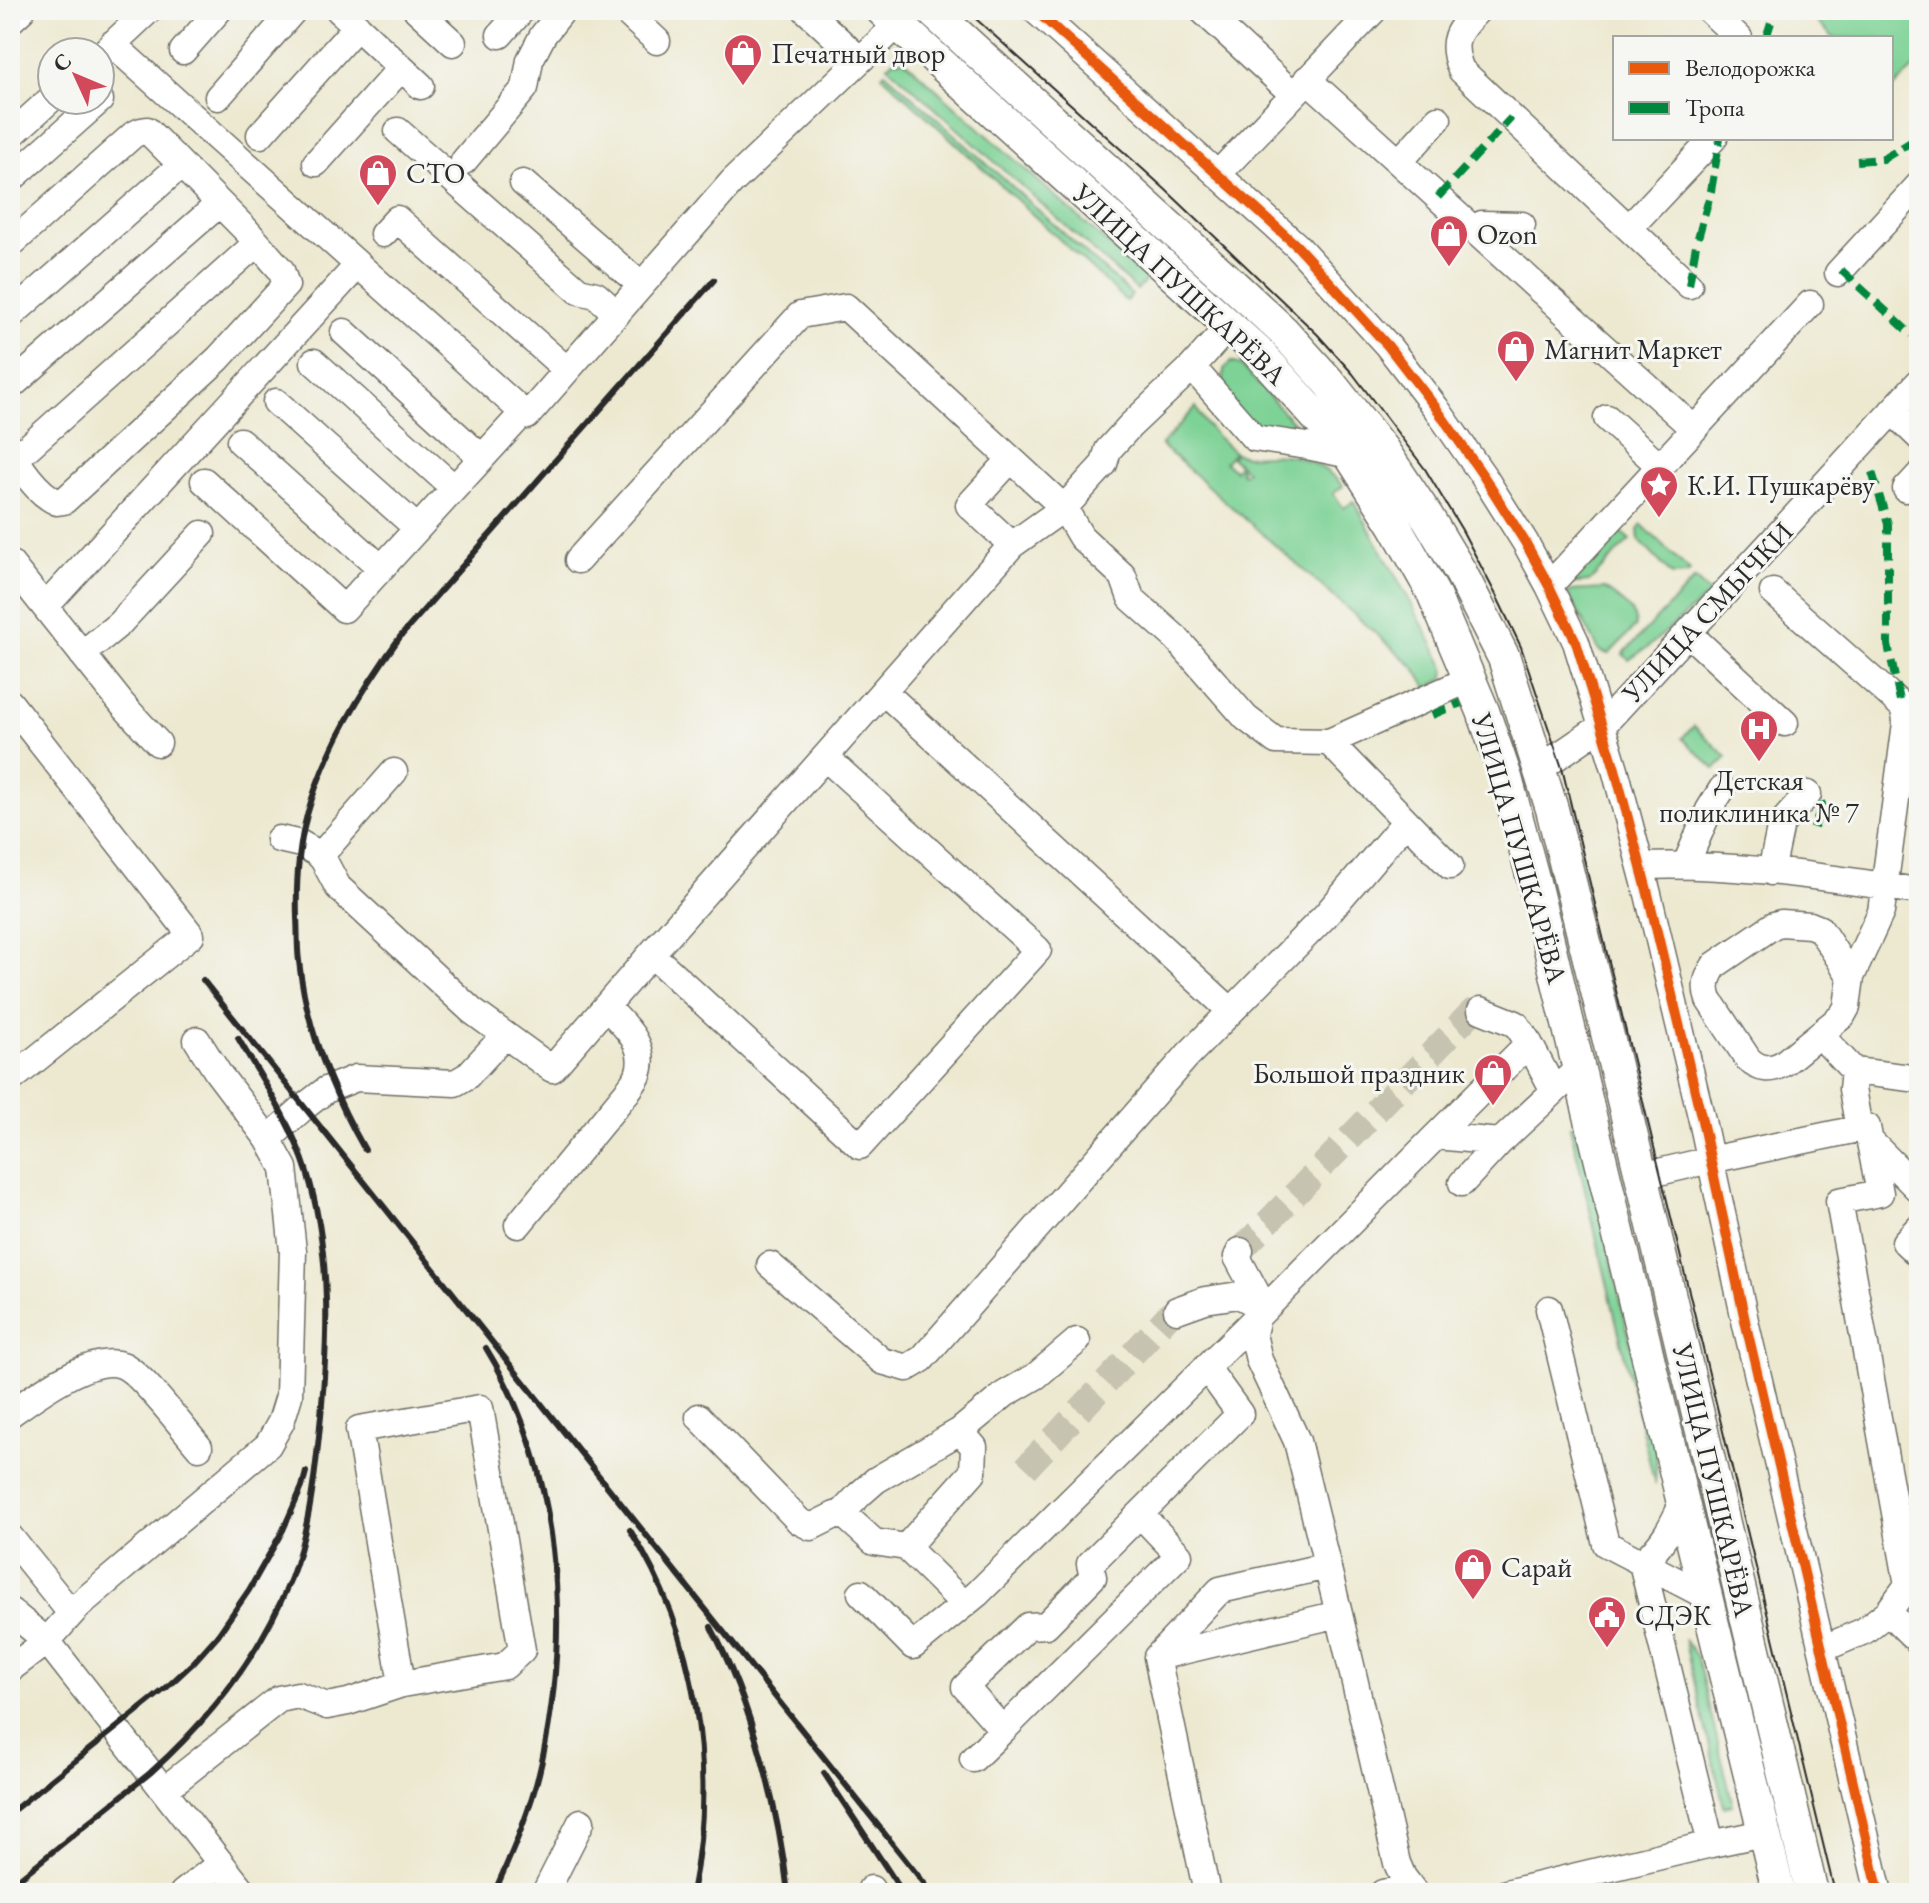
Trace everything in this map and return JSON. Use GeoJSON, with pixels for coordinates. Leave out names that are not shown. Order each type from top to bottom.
{"type":"FeatureCollection","features":[{"type":"Feature","properties":{"kind":"main road","name":"УЛИЦА ПУШКАРЁВА"},"geometry":{"type":"LineString","coordinates":[[931,10],[1252,302],[1329,382],[1382,449],[1428,518],[1461,573],[1504,658],[1563,854],[1812,1893]]}},
{"type":"Feature","properties":{"kind":"main road","name":"УЛИЦА ПУШКАРЁВА"},"geometry":{"type":"LineString","coordinates":[[897,15],[1259,353],[1350,455],[1433,593],[1483,711],[1506,778],[1534,882],[1779,1893]]}},
{"type":"Feature","properties":{"kind":"main road"},"geometry":{"type":"LineString","coordinates":[[1229,326],[1252,302]]}},
{"type":"Feature","properties":{"kind":"main road","name":"УЛИЦА СМЫЧКИ"},"geometry":{"type":"LineString","coordinates":[[1506,778],[1539,769]]}},
{"type":"Feature","properties":{"kind":"street"},"geometry":{"type":"LineString","coordinates":[[10,21],[22,10]]}},
{"type":"Feature","properties":{"kind":"street"},"geometry":{"type":"LineString","coordinates":[[116,41],[149,10]]}},
{"type":"Feature","properties":{"kind":"street"},"geometry":{"type":"LineString","coordinates":[[183,51],[219,10]]}},
{"type":"Feature","properties":{"kind":"street"},"geometry":{"type":"LineString","coordinates":[[218,97],[294,10]]}},
{"type":"Feature","properties":{"kind":"street"},"geometry":{"type":"LineString","coordinates":[[417,10],[453,43]]}},
{"type":"Feature","properties":{"kind":"street"},"geometry":{"type":"LineString","coordinates":[[500,35],[522,10]]}},
{"type":"Feature","properties":{"kind":"street"},"geometry":{"type":"LineString","coordinates":[[464,161],[525,88],[530,60],[543,35],[563,10]]}},
{"type":"Feature","properties":{"kind":"street"},"geometry":{"type":"LineString","coordinates":[[624,10],[657,41]]}},
{"type":"Feature","properties":{"kind":"street"},"geometry":{"type":"LineString","coordinates":[[806,10],[859,59]]}},
{"type":"Feature","properties":{"kind":"street"},"geometry":{"type":"LineString","coordinates":[[1035,10],[1297,246],[1388,346],[1484,477],[1525,542],[1576,642],[1641,866],[1879,1893]]}},
{"type":"Feature","properties":{"kind":"street"},"geometry":{"type":"LineString","coordinates":[[1218,174],[1374,10]]}},
{"type":"Feature","properties":{"kind":"street"},"geometry":{"type":"LineString","coordinates":[[1478,10],[1455,38],[1455,54],[1461,70],[1689,285]]}},
{"type":"Feature","properties":{"kind":"street"},"geometry":{"type":"LineString","coordinates":[[1709,10],[1737,36]]}},
{"type":"Feature","properties":{"kind":"street"},"geometry":{"type":"LineString","coordinates":[[1214,14],[1300,86],[1399,162],[1694,429]]}},
{"type":"Feature","properties":{"kind":"street"},"geometry":{"type":"LineString","coordinates":[[116,59],[358,265],[527,416],[732,182],[859,59],[897,15]]}},
{"type":"Feature","properties":{"kind":"street"},"geometry":{"type":"LineString","coordinates":[[260,135],[348,18],[421,86]]}},
{"type":"Feature","properties":{"kind":"street"},"geometry":{"type":"LineString","coordinates":[[316,163],[401,68]]}},
{"type":"Feature","properties":{"kind":"street"},"geometry":{"type":"LineString","coordinates":[[10,136],[36,112]]}},
{"type":"Feature","properties":{"kind":"street"},"geometry":{"type":"LineString","coordinates":[[10,180],[82,116]]}},
{"type":"Feature","properties":{"kind":"street"},"geometry":{"type":"LineString","coordinates":[[1399,162],[1438,119]]}},
{"type":"Feature","properties":{"kind":"street"},"geometry":{"type":"LineString","coordinates":[[10,245],[133,135],[147,130],[257,243],[281,270],[286,285],[218,359],[64,501],[57,502],[44,494],[12,453],[257,243]]}},
{"type":"Feature","properties":{"kind":"street"},"geometry":{"type":"LineString","coordinates":[[398,131],[579,291],[596,295],[617,314]]}},
{"type":"Feature","properties":{"kind":"street"},"geometry":{"type":"LineString","coordinates":[[1629,228],[1712,140]]}},
{"type":"Feature","properties":{"kind":"street"},"geometry":{"type":"LineString","coordinates":[[10,316],[181,165]]}},
{"type":"Feature","properties":{"kind":"street"},"geometry":{"type":"LineString","coordinates":[[523,183],[641,285]]}},
{"type":"Feature","properties":{"kind":"street"},"geometry":{"type":"LineString","coordinates":[[1838,273],[1919,185]]}},
{"type":"Feature","properties":{"kind":"street"},"geometry":{"type":"LineString","coordinates":[[10,387],[219,204]]}},
{"type":"Feature","properties":{"kind":"street"},"geometry":{"type":"LineString","coordinates":[[383,234],[397,219],[567,370]]}},
{"type":"Feature","properties":{"kind":"street"},"geometry":{"type":"LineString","coordinates":[[1476,231],[1482,224],[1522,225]]}},
{"type":"Feature","properties":{"kind":"street"},"geometry":{"type":"LineString","coordinates":[[45,607],[358,265]]}},
{"type":"Feature","properties":{"kind":"street"},"geometry":{"type":"LineString","coordinates":[[1549,586],[1810,304]]}},
{"type":"Feature","properties":{"kind":"street"},"geometry":{"type":"LineString","coordinates":[[578,560],[800,315],[846,307],[1064,508],[1081,537],[1123,576],[1131,598],[1176,638],[1246,718],[1276,741],[1329,742],[1470,679]]}},
{"type":"Feature","properties":{"kind":"street"},"geometry":{"type":"LineString","coordinates":[[279,839],[301,844],[320,856],[338,887],[472,1011],[552,1069],[1012,545],[1064,508],[1104,464],[1108,450],[1229,326]]}},
{"type":"Feature","properties":{"kind":"street"},"geometry":{"type":"LineString","coordinates":[[344,332],[482,458]]}},
{"type":"Feature","properties":{"kind":"street"},"geometry":{"type":"LineString","coordinates":[[314,362],[454,488]]}},
{"type":"Feature","properties":{"kind":"street"},"geometry":{"type":"LineString","coordinates":[[1192,367],[1254,438],[1350,455]]}},
{"type":"Feature","properties":{"kind":"street","name":"УЛИЦА СМЫЧКИ"},"geometry":{"type":"LineString","coordinates":[[1539,769],[1602,726],[1919,382]]}},
{"type":"Feature","properties":{"kind":"street"},"geometry":{"type":"LineString","coordinates":[[276,402],[417,528]]}},
{"type":"Feature","properties":{"kind":"street"},"geometry":{"type":"LineString","coordinates":[[1892,411],[1919,437]]}},
{"type":"Feature","properties":{"kind":"street"},"geometry":{"type":"LineString","coordinates":[[204,481],[344,609],[523,413]]}},
{"type":"Feature","properties":{"kind":"street"},"geometry":{"type":"LineString","coordinates":[[1607,418],[1660,466]]}},
{"type":"Feature","properties":{"kind":"street"},"geometry":{"type":"LineString","coordinates":[[240,441],[381,568]]}},
{"type":"Feature","properties":{"kind":"street"},"geometry":{"type":"LineString","coordinates":[[1001,470],[969,505],[1012,545]]}},
{"type":"Feature","properties":{"kind":"street"},"geometry":{"type":"LineString","coordinates":[[82,654],[119,624],[202,534]]}},
{"type":"Feature","properties":{"kind":"street"},"geometry":{"type":"LineString","coordinates":[[10,563],[122,704],[158,743]]}},
{"type":"Feature","properties":{"kind":"street"},"geometry":{"type":"LineString","coordinates":[[1773,592],[1901,705],[1912,724],[1881,912],[1851,977],[1844,1013],[1778,1067],[1765,1069],[1753,1065],[1706,992],[1709,974],[1721,961],[1768,928],[1781,923],[1810,925],[1820,929],[1851,977]]}},
{"type":"Feature","properties":{"kind":"street"},"geometry":{"type":"LineString","coordinates":[[1688,633],[1785,723]]}},
{"type":"Feature","properties":{"kind":"street"},"geometry":{"type":"LineString","coordinates":[[883,691],[1231,1011]]}},
{"type":"Feature","properties":{"kind":"street"},"geometry":{"type":"LineString","coordinates":[[10,703],[191,935],[10,1080]]}},
{"type":"Feature","properties":{"kind":"street"},"geometry":{"type":"LineString","coordinates":[[1329,742],[1450,866]]}},
{"type":"Feature","properties":{"kind":"street"},"geometry":{"type":"LineString","coordinates":[[651,954],[860,1146],[1038,950],[825,757]]}},
{"type":"Feature","properties":{"kind":"street"},"geometry":{"type":"LineString","coordinates":[[320,856],[394,772]]}},
{"type":"Feature","properties":{"kind":"street"},"geometry":{"type":"LineString","coordinates":[[1686,864],[1709,810],[1722,789]]}},
{"type":"Feature","properties":{"kind":"street"},"geometry":{"type":"LineString","coordinates":[[1771,872],[1781,824],[1808,794]]}},
{"type":"Feature","properties":{"kind":"street"},"geometry":{"type":"LineString","coordinates":[[770,1265],[882,1361],[907,1368],[922,1359],[1188,1055],[1325,916],[1406,821]]}},
{"type":"Feature","properties":{"kind":"street"},"geometry":{"type":"LineString","coordinates":[[1641,866],[1686,864],[1919,891]]}},
{"type":"Feature","properties":{"kind":"street"},"geometry":{"type":"LineString","coordinates":[[518,1225],[627,1092],[638,1074],[640,1059],[636,1041],[627,1027],[606,1007]]}},
{"type":"Feature","properties":{"kind":"street"},"geometry":{"type":"LineString","coordinates":[[1481,1010],[1516,1024],[1554,1091]]}},
{"type":"Feature","properties":{"kind":"street"},"geometry":{"type":"LineString","coordinates":[[268,1139],[326,1090],[356,1078],[455,1083],[467,1076],[505,1035]]}},
{"type":"Feature","properties":{"kind":"street"},"geometry":{"type":"LineString","coordinates":[[1820,1035],[1854,1071],[1919,1079]]}},
{"type":"Feature","properties":{"kind":"street"},"geometry":{"type":"LineString","coordinates":[[10,1669],[47,1641],[71,1613],[268,1445],[281,1422],[289,1396],[293,1251],[284,1168],[268,1139],[197,1040]]}},
{"type":"Feature","properties":{"kind":"street"},"geometry":{"type":"LineString","coordinates":[[861,1593],[913,1646],[977,1594],[1529,1043]]}},
{"type":"Feature","properties":{"kind":"street"},"geometry":{"type":"LineString","coordinates":[[1462,1183],[1500,1142],[1579,1068]]}},
{"type":"Feature","properties":{"kind":"street"},"geometry":{"type":"LineString","coordinates":[[1822,1649],[1864,1631],[1888,1612],[1908,1585],[1839,1201],[1880,1193],[1852,1089],[1854,1071]]}},
{"type":"Feature","properties":{"kind":"street"},"geometry":{"type":"LineString","coordinates":[[1642,1176],[1710,1160],[1864,1135]]}},
{"type":"Feature","properties":{"kind":"street"},"geometry":{"type":"LineString","coordinates":[[1864,1135],[1919,1190]]}},
{"type":"Feature","properties":{"kind":"street"},"geometry":{"type":"LineString","coordinates":[[1436,1136],[1500,1142]]}},
{"type":"Feature","properties":{"kind":"street"},"geometry":{"type":"LineString","coordinates":[[1919,1227],[1905,1242],[1919,1255]]}},
{"type":"Feature","properties":{"kind":"street"},"geometry":{"type":"LineString","coordinates":[[1240,1251],[1237,1257],[1261,1313],[1253,1334],[1259,1360],[1297,1441],[1397,1863],[1412,1890],[1383,1893]]}},
{"type":"Feature","properties":{"kind":"street"},"geometry":{"type":"LineString","coordinates":[[1177,1310],[1205,1300],[1239,1295],[1261,1313]]}},
{"type":"Feature","properties":{"kind":"street"},"geometry":{"type":"LineString","coordinates":[[1549,1309],[1606,1544],[1706,1596]]}},
{"type":"Feature","properties":{"kind":"street"},"geometry":{"type":"LineString","coordinates":[[699,1417],[799,1521],[811,1527],[842,1513],[876,1480],[960,1431],[1005,1394],[1036,1376],[1077,1341]]}},
{"type":"Feature","properties":{"kind":"street"},"geometry":{"type":"LineString","coordinates":[[10,1414],[52,1384],[103,1363],[123,1365],[144,1383],[199,1447]]}},
{"type":"Feature","properties":{"kind":"street"},"geometry":{"type":"LineString","coordinates":[[1003,1730],[965,1687],[1028,1626],[1046,1625],[1093,1577],[1090,1564],[1240,1414],[1206,1367]]}},
{"type":"Feature","properties":{"kind":"street"},"geometry":{"type":"LineString","coordinates":[[164,1790],[279,1699],[298,1695],[327,1706],[348,1702],[402,1684],[505,1666],[522,1650],[480,1408],[359,1429],[402,1684]]}},
{"type":"Feature","properties":{"kind":"street"},"geometry":{"type":"LineString","coordinates":[[906,1547],[973,1472],[974,1447],[960,1431]]}},
{"type":"Feature","properties":{"kind":"street"},"geometry":{"type":"LineString","coordinates":[[1642,1563],[1661,1544],[1683,1503]]}},
{"type":"Feature","properties":{"kind":"street"},"geometry":{"type":"LineString","coordinates":[[842,1513],[874,1542],[906,1547],[964,1604]]}},
{"type":"Feature","properties":{"kind":"street"},"geometry":{"type":"LineString","coordinates":[[973,1759],[1179,1555],[1140,1514]]}},
{"type":"Feature","properties":{"kind":"street"},"geometry":{"type":"LineString","coordinates":[[10,1537],[71,1613]]}},
{"type":"Feature","properties":{"kind":"street"},"geometry":{"type":"LineString","coordinates":[[1642,1563],[1711,1844]]}},
{"type":"Feature","properties":{"kind":"street"},"geometry":{"type":"LineString","coordinates":[[1157,1657],[1220,1590],[1327,1566]]}},
{"type":"Feature","properties":{"kind":"street"},"geometry":{"type":"LineString","coordinates":[[10,1611],[47,1641],[244,1893]]}},
{"type":"Feature","properties":{"kind":"street"},"geometry":{"type":"LineString","coordinates":[[1888,1612],[1919,1642]]}},
{"type":"Feature","properties":{"kind":"street"},"geometry":{"type":"LineString","coordinates":[[1157,1657],[1339,1614]]}},
{"type":"Feature","properties":{"kind":"street"},"geometry":{"type":"LineString","coordinates":[[1157,1657],[1207,1893]]}},
{"type":"Feature","properties":{"kind":"street"},"geometry":{"type":"LineString","coordinates":[[545,1893],[581,1822]]}},
{"type":"Feature","properties":{"kind":"street"},"geometry":{"type":"LineString","coordinates":[[1506,1893],[1763,1833]]}},
{"type":"Feature","properties":{"kind":"street"},"geometry":{"type":"LineString","coordinates":[[183,1893],[221,1863]]}},
{"type":"Feature","properties":{"kind":"green space"},"geometry":{"type":"Polygon","coordinates":[[[1804,10],[1919,10],[1919,62],[1893,89],[1893,36],[1832,36],[1804,10]]]}},
{"type":"Feature","properties":{"kind":"green space"},"geometry":{"type":"Polygon","coordinates":[[[893,60],[904,60],[1147,279],[1137,290],[888,66],[893,60]]]}},
{"type":"Feature","properties":{"kind":"green space"},"geometry":{"type":"Polygon","coordinates":[[[885,72],[1132,295],[1126,301],[882,75],[885,72]]]}},
{"type":"Feature","properties":{"kind":"green space"},"geometry":{"type":"Polygon","coordinates":[[[1231,362],[1241,365],[1300,434],[1256,433],[1223,392],[1224,369],[1231,362]]]}},
{"type":"Feature","properties":{"kind":"green space"},"geometry":{"type":"Polygon","coordinates":[[[1196,407],[1217,437],[1234,452],[1225,462],[1234,470],[1238,466],[1243,474],[1247,471],[1231,457],[1235,453],[1247,456],[1288,455],[1309,461],[1327,471],[1343,486],[1333,494],[1344,508],[1354,501],[1445,668],[1444,678],[1427,688],[1415,668],[1161,445],[1196,407]]]}},
{"type":"Feature","properties":{"kind":"green space"},"geometry":{"type":"Polygon","coordinates":[[[1642,525],[1690,571],[1687,574],[1672,575],[1639,540],[1638,530],[1642,525]]]}},
{"type":"Feature","properties":{"kind":"green space"},"geometry":{"type":"Polygon","coordinates":[[[1616,527],[1630,540],[1589,582],[1568,584],[1569,577],[1616,527]]]}},
{"type":"Feature","properties":{"kind":"green space"},"geometry":{"type":"Polygon","coordinates":[[[1695,579],[1710,594],[1629,660],[1623,654],[1695,579]]]}},
{"type":"Feature","properties":{"kind":"green space"},"geometry":{"type":"Polygon","coordinates":[[[1605,589],[1629,609],[1636,626],[1609,654],[1598,648],[1568,594],[1570,591],[1605,589]]]}},
{"type":"Feature","properties":{"kind":"green space"},"geometry":{"type":"Polygon","coordinates":[[[1694,726],[1727,757],[1715,769],[1682,738],[1694,726]]]}},
{"type":"Feature","properties":{"kind":"green space"},"geometry":{"type":"Polygon","coordinates":[[[1574,1125],[1587,1157],[1657,1455],[1655,1485],[1570,1126],[1574,1125]]]}},
{"type":"Feature","properties":{"kind":"green space"},"geometry":{"type":"Polygon","coordinates":[[[1684,1639],[1697,1657],[1733,1805],[1724,1807],[1684,1639]]]}},
{"type":"Feature","properties":{"kind":"tunnel"},"geometry":{"type":"LineString","coordinates":[[1240,1251],[1472,1012],[1481,1010]]}},
{"type":"Feature","properties":{"kind":"tunnel"},"geometry":{"type":"LineString","coordinates":[[1026,1468],[1177,1310]]}},
{"type":"Feature","properties":{"kind":"tram line"},"geometry":{"type":"LineString","coordinates":[[966,10],[1166,190],[1317,334],[1353,374],[1425,469],[1462,530],[1521,647],[1562,768],[1835,1893]]}},
{"type":"Feature","properties":{"kind":"railway"},"geometry":{"type":"LineString","coordinates":[[365,1150],[322,1059],[302,986],[298,956],[300,853],[307,815],[324,767],[358,700],[400,637],[714,280]]}},
{"type":"Feature","properties":{"kind":"railway"},"geometry":{"type":"LineString","coordinates":[[203,980],[932,1893]]}},
{"type":"Feature","properties":{"kind":"railway"},"geometry":{"type":"LineString","coordinates":[[10,1886],[150,1773],[213,1708],[265,1633],[291,1578],[302,1544],[315,1472],[325,1370],[325,1270],[321,1237],[301,1154],[238,1038]]}},
{"type":"Feature","properties":{"kind":"railway"},"geometry":{"type":"LineString","coordinates":[[486,1348],[511,1395],[530,1445],[544,1496],[553,1549],[557,1602],[556,1656],[542,1761],[527,1812],[494,1893]]}},
{"type":"Feature","properties":{"kind":"railway"},"geometry":{"type":"LineString","coordinates":[[10,1813],[166,1688],[218,1635],[249,1590],[283,1530],[306,1472]]}},
{"type":"Feature","properties":{"kind":"railway"},"geometry":{"type":"LineString","coordinates":[[630,1530],[653,1571],[671,1614],[686,1659],[696,1705],[702,1799],[692,1893]]}},
{"type":"Feature","properties":{"kind":"railway"},"geometry":{"type":"LineString","coordinates":[[711,1627],[751,1722],[778,1827],[788,1893]]}},
{"type":"Feature","properties":{"kind":"railway"},"geometry":{"type":"LineString","coordinates":[[824,1773],[903,1893]]}},
{"type":"Feature","properties":{"kind":"marked path"},"geometry":{"type":"LineString","coordinates":[[1767,36],[1775,10]]}},
{"type":"Feature","properties":{"kind":"marked path"},"geometry":{"type":"LineString","coordinates":[[1438,197],[1511,118]]}},
{"type":"Feature","properties":{"kind":"marked path"},"geometry":{"type":"LineString","coordinates":[[1857,161],[1883,159],[1919,137]]}},
{"type":"Feature","properties":{"kind":"marked path"},"geometry":{"type":"LineString","coordinates":[[1689,285],[1720,140]]}},
{"type":"Feature","properties":{"kind":"marked path"},"geometry":{"type":"LineString","coordinates":[[1841,270],[1912,335]]}},
{"type":"Feature","properties":{"kind":"marked path"},"geometry":{"type":"LineString","coordinates":[[1872,472],[1888,524],[1888,645],[1901,705]]}},
{"type":"Feature","properties":{"kind":"marked path"},"geometry":{"type":"LineString","coordinates":[[1432,715],[1461,703]]}},
{"type":"Feature","properties":{"kind":"marked path"},"geometry":{"type":"LineString","coordinates":[[1814,828],[1821,802]]}},
{"type":"Feature","properties":{"kind":"cycle path"},"geometry":{"type":"LineString","coordinates":[[1035,10],[1297,246],[1388,346],[1484,477],[1525,542],[1576,642],[1615,769],[1648,894],[1879,1893]]}},
{"type":"Feature","properties":{"kind":"place","name":"Печатный двор"},"geometry":{"type":"Point","coordinates":[743,87]}},
{"type":"Feature","properties":{"kind":"place","name":"СТО"},"geometry":{"type":"Point","coordinates":[378,207]}},
{"type":"Feature","properties":{"kind":"place","name":"Ozon"},"geometry":{"type":"Point","coordinates":[1449,268]}},
{"type":"Feature","properties":{"kind":"place","name":"Магнит Маркет"},"geometry":{"type":"Point","coordinates":[1516,383]}},
{"type":"Feature","properties":{"kind":"place","name":"К.И. Пушкарёву"},"geometry":{"type":"Point","coordinates":[1659,519]}},
{"type":"Feature","properties":{"kind":"place","name":"Детская поликлиника № 7"},"geometry":{"type":"Point","coordinates":[1759,763]}},
{"type":"Feature","properties":{"kind":"place","name":"Большой праздник"},"geometry":{"type":"Point","coordinates":[1493,1107]}},
{"type":"Feature","properties":{"kind":"place","name":"Сарай"},"geometry":{"type":"Point","coordinates":[1473,1601]}},
{"type":"Feature","properties":{"kind":"place","name":"СДЭК"},"geometry":{"type":"Point","coordinates":[1607,1649]}}]}
